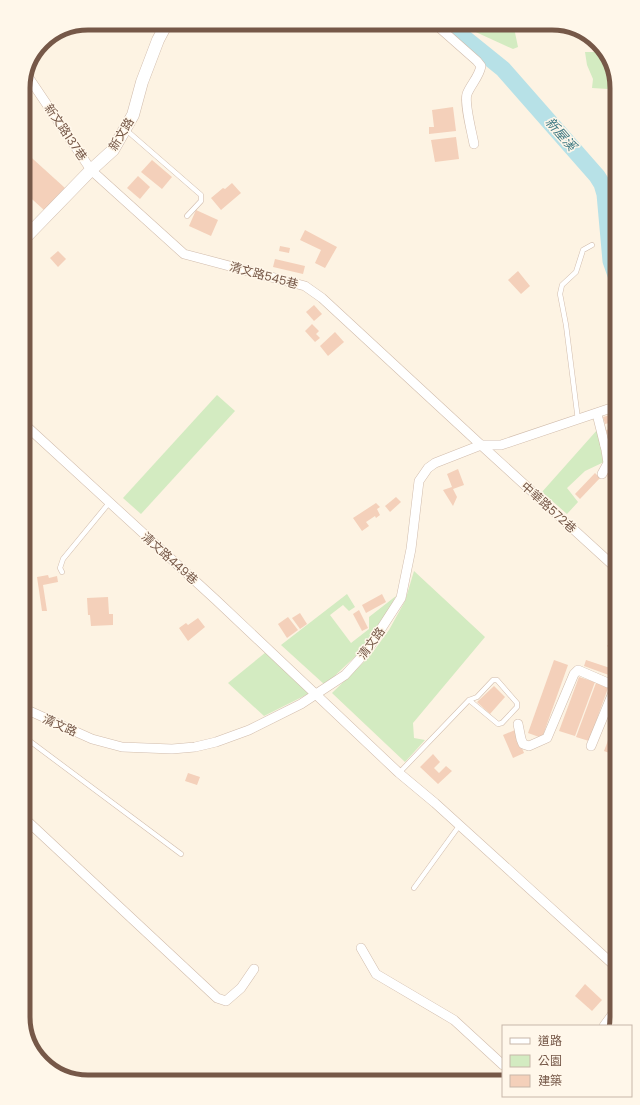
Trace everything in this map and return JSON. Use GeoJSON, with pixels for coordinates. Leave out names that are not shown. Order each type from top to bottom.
{"type":"FeatureCollection","features":[{"type":"Feature","properties":{"kind":"street","name":"新文路"},"geometry":{"type":"LineString","coordinates":[[30,233],[91,170],[113,150],[133,115],[142,82],[163,30]]}},
{"type":"Feature","properties":{"kind":"street"},"geometry":{"type":"LineString","coordinates":[[442,30],[478,61],[481,66],[480,72],[466,95],[466,103],[474,144]]}},
{"type":"Feature","properties":{"kind":"street","name":"新文路137巷"},"geometry":{"type":"LineString","coordinates":[[31,80],[91,170]]}},
{"type":"Feature","properties":{"kind":"street","name":"清文路545巷"},"geometry":{"type":"LineString","coordinates":[[91,170],[184,254],[305,286],[322,298],[481,445]]}},
{"type":"Feature","properties":{"kind":"street","name":"清文路"},"geometry":{"type":"LineString","coordinates":[[30,711],[92,739],[122,747],[172,749],[195,747],[216,742],[250,730],[301,704],[345,675],[366,652],[401,598],[411,549],[419,481],[428,468],[435,463],[481,445],[501,445],[610,409]]}},
{"type":"Feature","properties":{"kind":"street"},"geometry":{"type":"LineString","coordinates":[[597,414],[608,463],[602,474]]}},
{"type":"Feature","properties":{"kind":"street","name":"清文路449巷"},"geometry":{"type":"LineString","coordinates":[[30,430],[216,600],[399,773],[435,803],[610,962]]}},
{"type":"Feature","properties":{"kind":"street"},"geometry":{"type":"LineString","coordinates":[[605,445],[610,443]]}},
{"type":"Feature","properties":{"kind":"street","name":"中華路572巷"},"geometry":{"type":"LineString","coordinates":[[481,445],[610,563]]}},
{"type":"Feature","properties":{"kind":"street"},"geometry":{"type":"LineString","coordinates":[[518,724],[523,744],[529,746],[547,738],[574,674],[578,670],[610,683]]}},
{"type":"Feature","properties":{"kind":"street"},"geometry":{"type":"LineString","coordinates":[[591,746],[610,700]]}},
{"type":"Feature","properties":{"kind":"street"},"geometry":{"type":"LineString","coordinates":[[30,824],[217,998],[226,1001],[241,988],[254,969]]}},
{"type":"Feature","properties":{"kind":"street"},"geometry":{"type":"LineString","coordinates":[[361,948],[376,974],[454,1020],[502,1064]]}},
{"type":"Feature","properties":{"kind":"lane"},"geometry":{"type":"LineString","coordinates":[[125,130],[201,195],[201,201],[187,216]]}},
{"type":"Feature","properties":{"kind":"lane"},"geometry":{"type":"LineString","coordinates":[[578,420],[566,325],[560,294],[562,285],[576,272],[583,250],[592,245]]}},
{"type":"Feature","properties":{"kind":"lane"},"geometry":{"type":"LineString","coordinates":[[62,572],[60,568],[63,559],[109,503]]}},
{"type":"Feature","properties":{"kind":"lane"},"geometry":{"type":"LineString","coordinates":[[399,773],[469,700],[477,697],[493,680],[497,680],[517,703],[517,708],[502,723],[498,724],[469,700]]}},
{"type":"Feature","properties":{"kind":"lane"},"geometry":{"type":"LineString","coordinates":[[30,741],[181,854]]}},
{"type":"Feature","properties":{"kind":"lane"},"geometry":{"type":"LineString","coordinates":[[414,888],[459,826]]}},
{"type":"Feature","properties":{"kind":"green space"},"geometry":{"type":"Polygon","coordinates":[[[471,30],[514,30],[518,47],[513,49],[471,30]]]}},
{"type":"Feature","properties":{"kind":"green space"},"geometry":{"type":"Polygon","coordinates":[[[590,44],[604,62],[610,80],[608,89],[592,88],[593,79],[587,65],[585,52],[595,52],[590,44]]]}},
{"type":"Feature","properties":{"kind":"green space"},"geometry":{"type":"Polygon","coordinates":[[[217,395],[235,411],[141,514],[123,498],[217,395]]]}},
{"type":"Feature","properties":{"kind":"green space"},"geometry":{"type":"Polygon","coordinates":[[[598,429],[604,462],[585,471],[567,488],[578,502],[567,514],[542,492],[598,429]]]}},
{"type":"Feature","properties":{"kind":"green space"},"geometry":{"type":"Polygon","coordinates":[[[414,571],[485,637],[413,723],[414,738],[425,740],[405,762],[332,693],[370,656],[389,630],[405,601],[414,571]]]}},
{"type":"Feature","properties":{"kind":"green space"},"geometry":{"type":"Polygon","coordinates":[[[347,594],[355,607],[349,611],[343,605],[330,615],[351,643],[369,629],[369,617],[396,596],[362,650],[325,685],[281,645],[347,594]]]}},
{"type":"Feature","properties":{"kind":"green space"},"geometry":{"type":"Polygon","coordinates":[[[271,648],[316,690],[264,716],[228,683],[271,648]]]}},
{"type":"Feature","properties":{"kind":"building"},"geometry":{"type":"Polygon","coordinates":[[[453,107],[456,131],[429,134],[429,127],[434,127],[432,110],[453,107]]]}},
{"type":"Feature","properties":{"kind":"building"},"geometry":{"type":"Polygon","coordinates":[[[456,137],[459,159],[435,162],[431,140],[456,137]]]}},
{"type":"Feature","properties":{"kind":"building"},"geometry":{"type":"Polygon","coordinates":[[[30,156],[65,188],[44,210],[30,197],[30,156]]]}},
{"type":"Feature","properties":{"kind":"building"},"geometry":{"type":"Polygon","coordinates":[[[152,160],[172,177],[162,189],[141,172],[152,160]]]}},
{"type":"Feature","properties":{"kind":"building"},"geometry":{"type":"Polygon","coordinates":[[[138,176],[150,187],[140,199],[127,188],[138,176]]]}},
{"type":"Feature","properties":{"kind":"building"},"geometry":{"type":"Polygon","coordinates":[[[232,183],[241,193],[221,210],[211,198],[232,183]]]}},
{"type":"Feature","properties":{"kind":"building"},"geometry":{"type":"Polygon","coordinates":[[[196,210],[218,220],[211,236],[189,226],[196,210]]]}},
{"type":"Feature","properties":{"kind":"building"},"geometry":{"type":"Polygon","coordinates":[[[305,230],[337,247],[325,268],[315,263],[321,250],[300,240],[305,230]]]}},
{"type":"Feature","properties":{"kind":"building"},"geometry":{"type":"Polygon","coordinates":[[[280,246],[290,248],[289,253],[279,251],[280,246]]]}},
{"type":"Feature","properties":{"kind":"building"},"geometry":{"type":"Polygon","coordinates":[[[58,251],[66,259],[58,267],[50,258],[58,251]]]}},
{"type":"Feature","properties":{"kind":"building"},"geometry":{"type":"Polygon","coordinates":[[[275,259],[305,266],[303,274],[273,267],[275,259]]]}},
{"type":"Feature","properties":{"kind":"building"},"geometry":{"type":"Polygon","coordinates":[[[518,271],[530,286],[521,294],[508,280],[518,271]]]}},
{"type":"Feature","properties":{"kind":"building"},"geometry":{"type":"Polygon","coordinates":[[[314,305],[322,314],[314,321],[306,312],[314,305]]]}},
{"type":"Feature","properties":{"kind":"building"},"geometry":{"type":"Polygon","coordinates":[[[312,324],[319,331],[316,334],[320,338],[315,342],[305,331],[312,324]]]}},
{"type":"Feature","properties":{"kind":"building"},"geometry":{"type":"Polygon","coordinates":[[[335,332],[344,342],[328,356],[320,346],[335,332]]]}},
{"type":"Feature","properties":{"kind":"building"},"geometry":{"type":"Polygon","coordinates":[[[610,415],[610,423],[605,424],[603,417],[610,415]]]}},
{"type":"Feature","properties":{"kind":"building"},"geometry":{"type":"Polygon","coordinates":[[[610,429],[610,439],[609,439],[606,430],[610,429]]]}},
{"type":"Feature","properties":{"kind":"building"},"geometry":{"type":"Polygon","coordinates":[[[458,469],[464,485],[453,489],[457,497],[453,506],[443,490],[452,487],[447,474],[458,469]]]}},
{"type":"Feature","properties":{"kind":"building"},"geometry":{"type":"Polygon","coordinates":[[[610,469],[609,491],[607,470],[610,469]]]}},
{"type":"Feature","properties":{"kind":"building"},"geometry":{"type":"Polygon","coordinates":[[[595,473],[600,478],[580,499],[575,494],[595,473]]]}},
{"type":"Feature","properties":{"kind":"building"},"geometry":{"type":"Polygon","coordinates":[[[396,497],[401,502],[390,512],[385,506],[396,497]]]}},
{"type":"Feature","properties":{"kind":"building"},"geometry":{"type":"Polygon","coordinates":[[[376,503],[380,507],[377,509],[380,515],[376,518],[375,516],[366,522],[369,526],[362,531],[353,518],[376,503]]]}},
{"type":"Feature","properties":{"kind":"building"},"geometry":{"type":"Polygon","coordinates":[[[48,575],[49,578],[57,576],[58,582],[43,585],[47,611],[42,611],[37,577],[48,575]]]}},
{"type":"Feature","properties":{"kind":"building"},"geometry":{"type":"Polygon","coordinates":[[[382,594],[386,602],[366,613],[362,605],[382,594]]]}},
{"type":"Feature","properties":{"kind":"building"},"geometry":{"type":"Polygon","coordinates":[[[108,597],[109,614],[113,614],[113,625],[91,626],[90,615],[88,615],[87,598],[108,597]]]}},
{"type":"Feature","properties":{"kind":"building"},"geometry":{"type":"Polygon","coordinates":[[[359,610],[368,628],[362,631],[353,614],[359,610]]]}},
{"type":"Feature","properties":{"kind":"building"},"geometry":{"type":"Polygon","coordinates":[[[300,613],[307,624],[300,629],[292,618],[300,613]]]}},
{"type":"Feature","properties":{"kind":"building"},"geometry":{"type":"Polygon","coordinates":[[[288,617],[298,630],[287,638],[278,624],[288,617]]]}},
{"type":"Feature","properties":{"kind":"building"},"geometry":{"type":"Polygon","coordinates":[[[198,618],[205,627],[188,641],[179,628],[186,623],[188,625],[198,618]]]}},
{"type":"Feature","properties":{"kind":"building"},"geometry":{"type":"Polygon","coordinates":[[[554,660],[568,665],[542,738],[528,733],[554,660]]]}},
{"type":"Feature","properties":{"kind":"building"},"geometry":{"type":"Polygon","coordinates":[[[586,660],[610,668],[610,675],[584,666],[586,660]]]}},
{"type":"Feature","properties":{"kind":"building"},"geometry":{"type":"Polygon","coordinates":[[[579,677],[595,682],[575,736],[559,731],[579,677]]]}},
{"type":"Feature","properties":{"kind":"building"},"geometry":{"type":"Polygon","coordinates":[[[596,683],[608,688],[589,741],[576,737],[596,683]]]}},
{"type":"Feature","properties":{"kind":"building"},"geometry":{"type":"Polygon","coordinates":[[[494,686],[505,697],[490,714],[477,702],[494,686]]]}},
{"type":"Feature","properties":{"kind":"building"},"geometry":{"type":"Polygon","coordinates":[[[515,730],[524,753],[513,758],[503,735],[515,730]]]}},
{"type":"Feature","properties":{"kind":"building"},"geometry":{"type":"Polygon","coordinates":[[[610,735],[610,753],[604,751],[610,735]]]}},
{"type":"Feature","properties":{"kind":"building"},"geometry":{"type":"Polygon","coordinates":[[[433,754],[440,762],[434,768],[439,773],[446,766],[452,771],[438,784],[420,767],[433,754]]]}},
{"type":"Feature","properties":{"kind":"building"},"geometry":{"type":"Polygon","coordinates":[[[188,773],[200,777],[197,785],[185,781],[188,773]]]}},
{"type":"Feature","properties":{"kind":"building"},"geometry":{"type":"Polygon","coordinates":[[[585,984],[602,1000],[592,1011],[575,996],[585,984]]]}},
{"type":"Feature","properties":{"kind":"waterway","name":"新屋溪"},"geometry":{"type":"LineString","coordinates":[[455,30],[503,69],[597,176],[602,184],[605,194],[610,250]]}}]}
